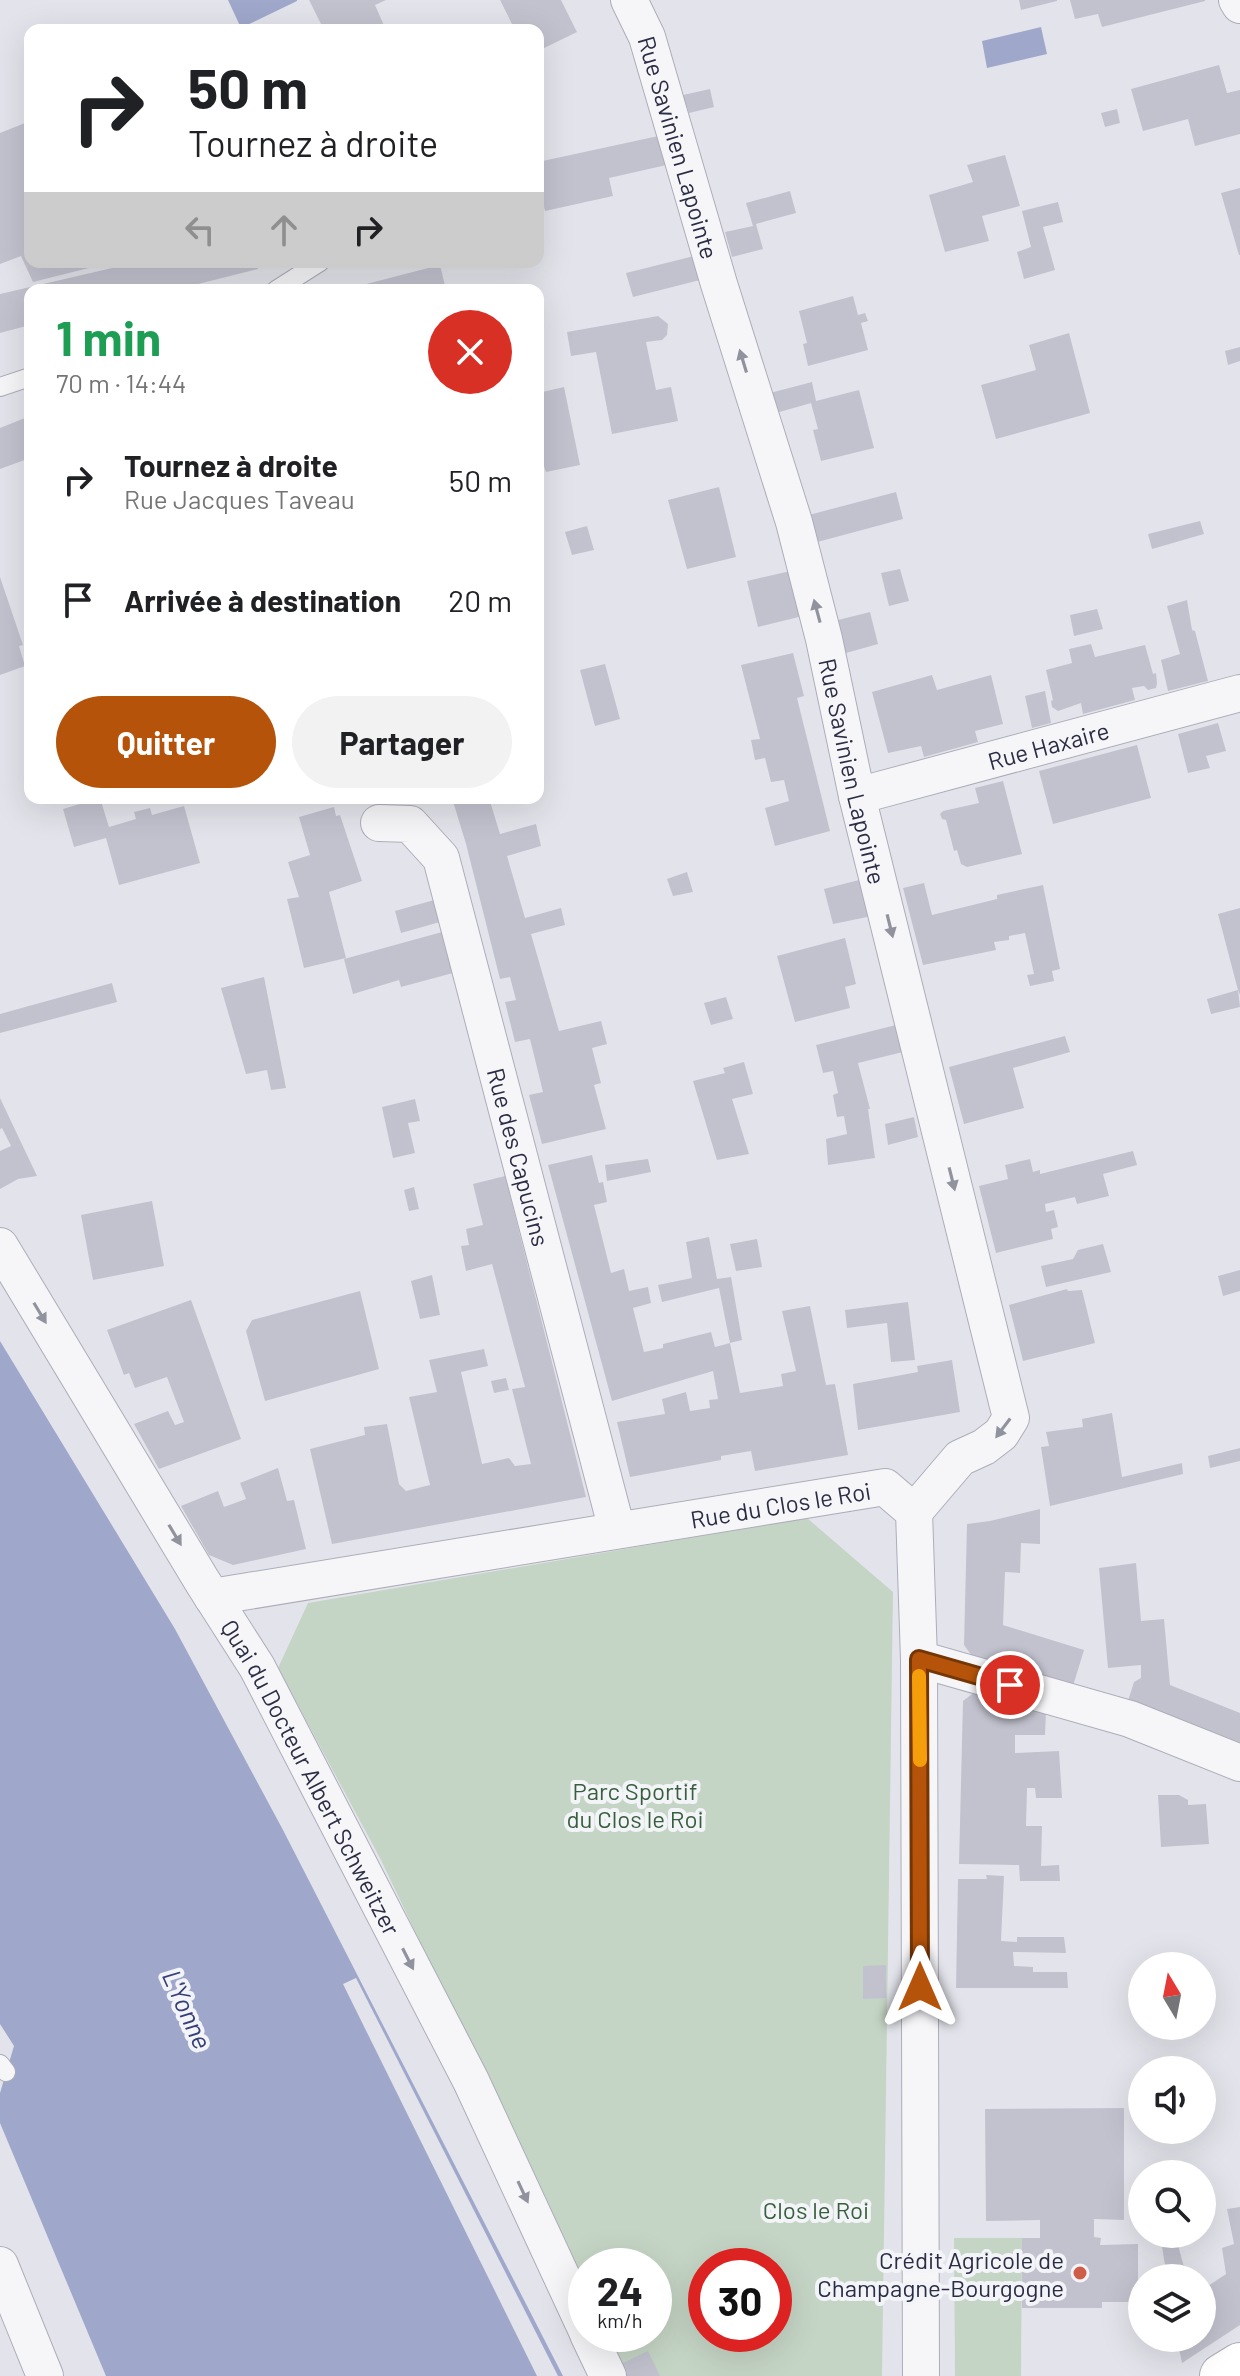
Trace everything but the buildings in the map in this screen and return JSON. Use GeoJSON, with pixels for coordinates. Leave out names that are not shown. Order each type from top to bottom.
{"type":"FeatureCollection","features":[{"type":"Feature","properties":{"kind":"main road"},"geometry":{"type":"LineString","coordinates":[[1222,2376],[1240,2365]]}},
{"type":"Feature","properties":{"kind":"street","name":"Rue Savinien Lapointe"},"geometry":{"type":"LineString","coordinates":[[629,0],[647,37],[719,284],[794,522],[824,639],[857,796],[1011,1418],[1001,1434],[984,1447],[960,1458],[914,1512]]}},
{"type":"Feature","properties":{"kind":"street"},"geometry":{"type":"LineString","coordinates":[[1237,0],[1240,5]]}},
{"type":"Feature","properties":{"kind":"street","name":"Rue Haxaire"},"geometry":{"type":"LineString","coordinates":[[857,796],[1240,693]]}},
{"type":"Feature","properties":{"kind":"street","name":"Rue des Capucins"},"geometry":{"type":"LineString","coordinates":[[379,823],[410,824],[441,858],[617,1530]]}},
{"type":"Feature","properties":{"kind":"street","name":"Quai du Docteur Albert Schweitzer"},"geometry":{"type":"LineString","coordinates":[[0,1246],[257,1667],[464,2067],[568,2291]]}},
{"type":"Feature","properties":{"kind":"street","name":"Rue du Clos le Roi"},"geometry":{"type":"LineString","coordinates":[[212,1597],[885,1487],[914,1512]]}},
{"type":"Feature","properties":{"kind":"street"},"geometry":{"type":"LineString","coordinates":[[914,1512],[919,1659],[921,2376]]}},
{"type":"Feature","properties":{"kind":"street"},"geometry":{"type":"LineString","coordinates":[[919,1659],[1130,1719],[1240,1763]]}},
{"type":"Feature","properties":{"kind":"street"},"geometry":{"type":"LineString","coordinates":[[0,2265],[45,2376]]}},
{"type":"Feature","properties":{"kind":"street","name":"Quai du Docteur Albert Schweitzer"},"geometry":{"type":"LineString","coordinates":[[597,2352],[608,2376]]}},
{"type":"Feature","properties":{"kind":"lane"},"geometry":{"type":"LineString","coordinates":[[285,284],[311,268]]}},
{"type":"Feature","properties":{"kind":"lane"},"geometry":{"type":"LineString","coordinates":[[0,387],[24,379]]}},
{"type":"Feature","properties":{"kind":"green space","name":"Parc Sportif du Clos le Roi"},"geometry":{"type":"Polygon","coordinates":[[[807,1518],[893,1592],[882,2376],[627,2376],[616,2352],[672,2352],[672,2248],[568,2248],[568,2252],[381,1860],[278,1668],[308,1603],[807,1518]]]}},
{"type":"Feature","properties":{"kind":"green space"},"geometry":{"type":"Polygon","coordinates":[[[954,2238],[1022,2238],[1021,2376],[955,2376],[954,2238]]]}},
{"type":"Feature","properties":{"kind":"water"},"geometry":{"type":"Polygon","coordinates":[[[228,0],[297,0],[249,24],[239,24],[228,0]]]}},
{"type":"Feature","properties":{"kind":"water"},"geometry":{"type":"Polygon","coordinates":[[[1041,27],[1047,54],[987,68],[982,41],[1041,27]]]}},
{"type":"Feature","properties":{"kind":"water","name":"L'Yonne"},"geometry":{"type":"Polygon","coordinates":[[[0,1341],[175,1629],[283,1830],[563,2376],[106,2376],[0,2123],[0,2093],[14,2046],[0,2024],[0,1341]]]}},
{"type":"Feature","properties":{"kind":"pier"},"geometry":{"type":"Polygon","coordinates":[[[356,1978],[558,2376],[537,2376],[343,1984],[356,1978]]]}},
{"type":"Feature","properties":{"kind":"slow traffic"},"geometry":{"type":"LineString","coordinates":[[919,1676],[920,1760]]}},
{"type":"Feature","properties":{"kind":"place","name":"Crédit Agricole de Champagne-Bourgogne"},"geometry":{"type":"Point","coordinates":[1080,2273]}},
{"type":"Feature","properties":{"kind":"route"},"geometry":{"type":"LineString","coordinates":[[920,1987],[919,1659],[1010,1685]]}},
{"type":"Feature","properties":{"kind":"park label","name":"Clos le Roi"},"geometry":{"type":"Point","coordinates":[816,2209]}}]}
